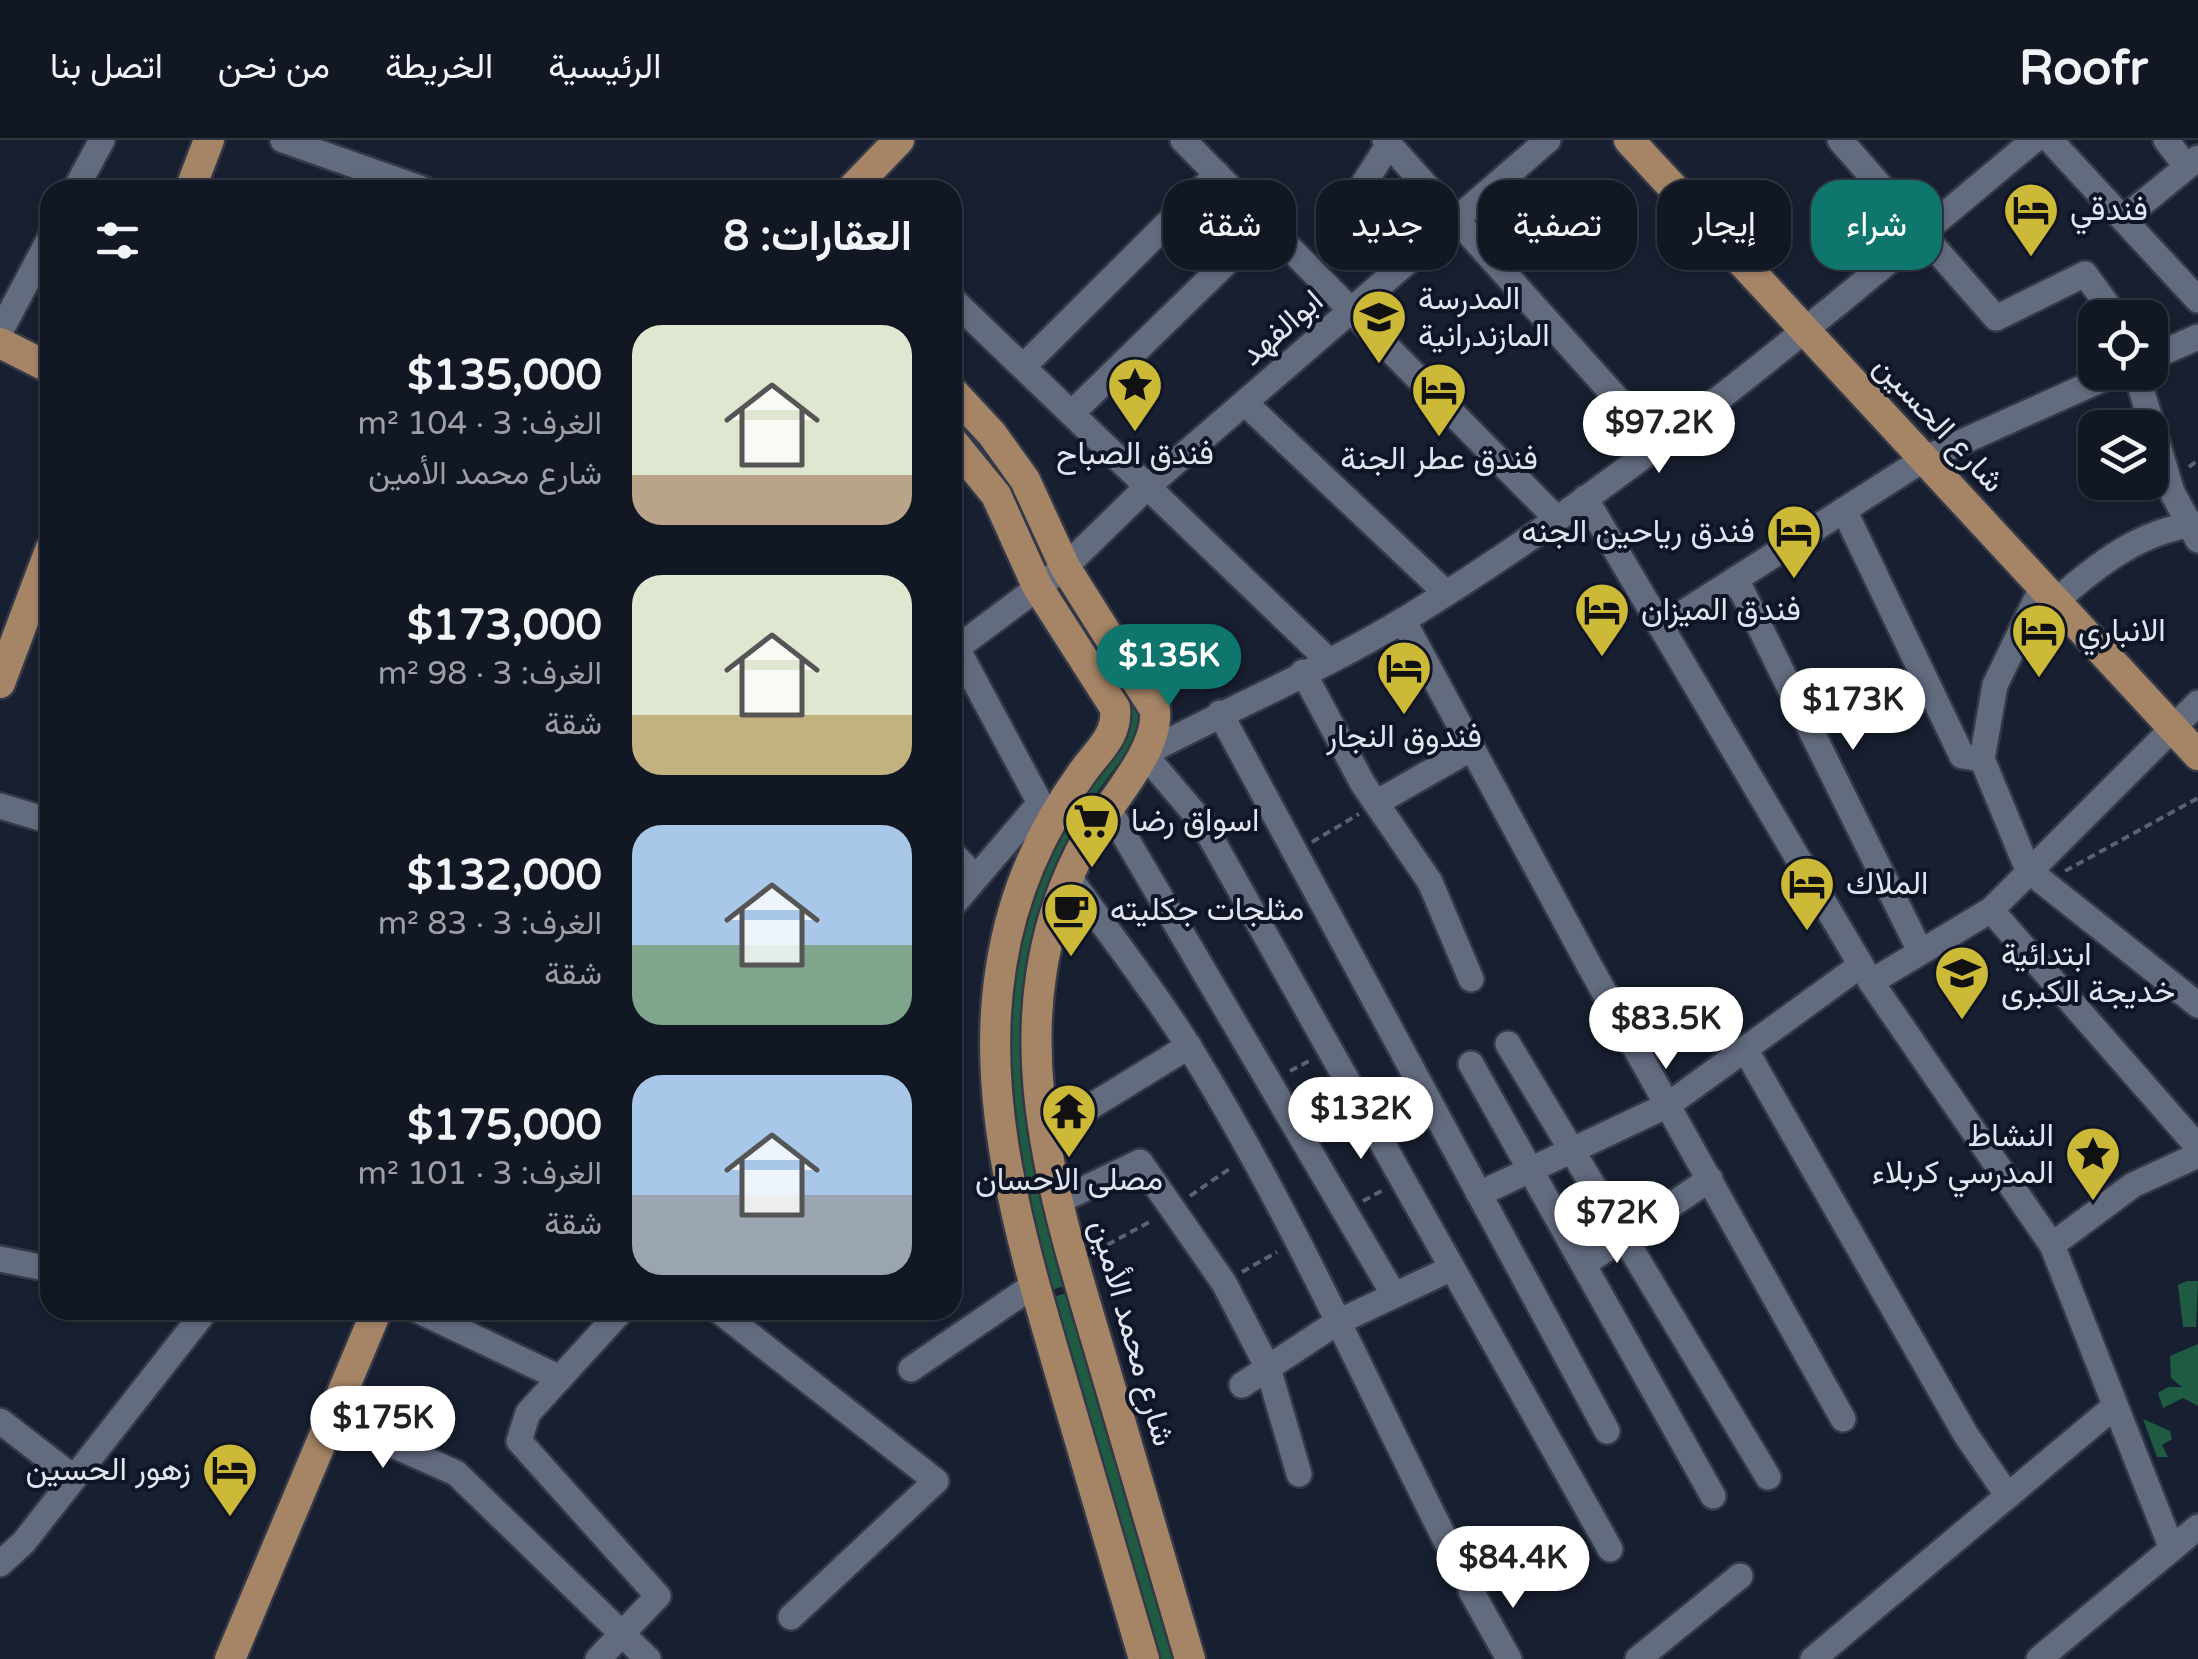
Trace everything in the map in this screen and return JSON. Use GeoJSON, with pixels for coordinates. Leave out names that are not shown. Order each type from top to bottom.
{"type":"FeatureCollection","features":[{"type":"Feature","properties":{"kind":"main road"},"geometry":{"type":"LineString","coordinates":[[194,180],[210,140]]}},
{"type":"Feature","properties":{"kind":"main road"},"geometry":{"type":"LineString","coordinates":[[860,180],[899,140]]}},
{"type":"Feature","properties":{"kind":"main road","name":"شارع الحسين"},"geometry":{"type":"LineString","coordinates":[[1629,140],[1924,459],[2046,600],[2198,755]]}},
{"type":"Feature","properties":{"kind":"main road"},"geometry":{"type":"LineString","coordinates":[[5,348],[40,364]]}},
{"type":"Feature","properties":{"kind":"main road","name":"شارع محمد الأمين"},"geometry":{"type":"LineString","coordinates":[[962,402],[992,434],[1025,480],[1065,566],[1150,696],[1156,728],[1068,876],[1047,942],[1037,1012],[1046,1134],[1059,1201],[1190,1659]]}},
{"type":"Feature","properties":{"kind":"main road"},"geometry":{"type":"LineString","coordinates":[[962,452],[996,495],[1037,586],[1113,702],[1116,715],[1111,736],[1045,812],[1016,901],[997,1009],[1006,1146],[1034,1285],[1144,1659]]}},
{"type":"Feature","properties":{"kind":"main road"},"geometry":{"type":"LineString","coordinates":[[0,683],[40,577]]}},
{"type":"Feature","properties":{"kind":"main road"},"geometry":{"type":"LineString","coordinates":[[230,1659],[373,1320]]}},
{"type":"Feature","properties":{"kind":"street"},"geometry":{"type":"LineString","coordinates":[[81,180],[102,140]]}},
{"type":"Feature","properties":{"kind":"street"},"geometry":{"type":"LineString","coordinates":[[283,140],[397,180]]}},
{"type":"Feature","properties":{"kind":"street"},"geometry":{"type":"LineString","coordinates":[[1183,140],[1223,180]]}},
{"type":"Feature","properties":{"kind":"street","name":"ابوالفهد"},"geometry":{"type":"LineString","coordinates":[[1458,218],[1548,140]]}},
{"type":"Feature","properties":{"kind":"street"},"geometry":{"type":"LineString","coordinates":[[1840,140],[1874,180]]}},
{"type":"Feature","properties":{"kind":"street"},"geometry":{"type":"LineString","coordinates":[[1942,217],[2034,140]]}},
{"type":"Feature","properties":{"kind":"street"},"geometry":{"type":"LineString","coordinates":[[2050,140],[2198,300]]}},
{"type":"Feature","properties":{"kind":"street"},"geometry":{"type":"LineString","coordinates":[[2123,219],[2191,162],[2166,140]]}},
{"type":"Feature","properties":{"kind":"street"},"geometry":{"type":"LineString","coordinates":[[1366,180],[1387,142],[1421,180]]}},
{"type":"Feature","properties":{"kind":"street"},"geometry":{"type":"LineString","coordinates":[[1024,366],[1217,174]]}},
{"type":"Feature","properties":{"kind":"street"},"geometry":{"type":"LineString","coordinates":[[1458,222],[1657,443]]}},
{"type":"Feature","properties":{"kind":"street"},"geometry":{"type":"LineString","coordinates":[[1296,255],[1556,518]]}},
{"type":"Feature","properties":{"kind":"street"},"geometry":{"type":"LineString","coordinates":[[1942,258],[1996,318],[2084,274],[2104,300]]}},
{"type":"Feature","properties":{"kind":"street"},"geometry":{"type":"LineString","coordinates":[[5,348],[40,262]]}},
{"type":"Feature","properties":{"kind":"street"},"geometry":{"type":"LineString","coordinates":[[1072,412],[1219,270]]}},
{"type":"Feature","properties":{"kind":"street","name":"ابوالفهد"},"geometry":{"type":"LineString","coordinates":[[1065,566],[1148,486],[1398,270]]}},
{"type":"Feature","properties":{"kind":"street"},"geometry":{"type":"LineString","coordinates":[[1610,1549],[1202,822],[1144,754],[1328,660],[1446,593],[1585,498],[1878,270]]}},
{"type":"Feature","properties":{"kind":"street"},"geometry":{"type":"LineString","coordinates":[[962,308],[1328,660]]}},
{"type":"Feature","properties":{"kind":"street"},"geometry":{"type":"LineString","coordinates":[[2168,350],[2198,337]]}},
{"type":"Feature","properties":{"kind":"street"},"geometry":{"type":"LineString","coordinates":[[1661,627],[1924,459],[2078,390]]}},
{"type":"Feature","properties":{"kind":"street"},"geometry":{"type":"LineString","coordinates":[[2141,390],[2172,492],[2195,530],[2114,554],[2046,600],[1996,685],[1982,759],[2036,876],[2198,1005]]}},
{"type":"Feature","properties":{"kind":"street"},"geometry":{"type":"LineString","coordinates":[[1245,403],[1446,593]]}},
{"type":"Feature","properties":{"kind":"street"},"geometry":{"type":"LineString","coordinates":[[1585,498],[1866,974],[2052,1245],[2172,1549]]}},
{"type":"Feature","properties":{"kind":"street"},"geometry":{"type":"LineString","coordinates":[[1844,510],[1962,756],[1982,759]]}},
{"type":"Feature","properties":{"kind":"street"},"geometry":{"type":"LineString","coordinates":[[962,638],[1065,566]]}},
{"type":"Feature","properties":{"kind":"street"},"geometry":{"type":"LineString","coordinates":[[1736,579],[1920,951]]}},
{"type":"Feature","properties":{"kind":"street"},"geometry":{"type":"LineString","coordinates":[[1403,620],[1843,1419]]}},
{"type":"Feature","properties":{"kind":"street"},"geometry":{"type":"LineString","coordinates":[[962,656],[1045,812],[974,876],[962,892]]}},
{"type":"Feature","properties":{"kind":"street"},"geometry":{"type":"LineString","coordinates":[[1302,672],[1376,804],[1430,882],[1471,980]]}},
{"type":"Feature","properties":{"kind":"street"},"geometry":{"type":"LineString","coordinates":[[1479,1194],[1668,1104],[1745,1049],[1866,974],[1920,951],[1990,910],[2036,876],[2198,702]]}},
{"type":"Feature","properties":{"kind":"street"},"geometry":{"type":"LineString","coordinates":[[1220,714],[1606,1431]]}},
{"type":"Feature","properties":{"kind":"street"},"geometry":{"type":"LineString","coordinates":[[1376,804],[1472,748]]}},
{"type":"Feature","properties":{"kind":"street"},"geometry":{"type":"LineString","coordinates":[[0,806],[40,819]]}},
{"type":"Feature","properties":{"kind":"street"},"geometry":{"type":"LineString","coordinates":[[1107,806],[1394,1295]]}},
{"type":"Feature","properties":{"kind":"street"},"geometry":{"type":"LineString","coordinates":[[962,863],[974,876]]}},
{"type":"Feature","properties":{"kind":"street"},"geometry":{"type":"LineString","coordinates":[[1068,876],[1189,1046],[1306,1252],[1336,1323],[1446,1541]]}},
{"type":"Feature","properties":{"kind":"street"},"geometry":{"type":"LineString","coordinates":[[1990,910],[2198,1147]]}},
{"type":"Feature","properties":{"kind":"street"},"geometry":{"type":"LineString","coordinates":[[1508,1044],[1768,1477]]}},
{"type":"Feature","properties":{"kind":"street"},"geometry":{"type":"LineString","coordinates":[[1046,1134],[1189,1046]]}},
{"type":"Feature","properties":{"kind":"street"},"geometry":{"type":"LineString","coordinates":[[1745,1049],[1966,1435],[2008,1496]]}},
{"type":"Feature","properties":{"kind":"street"},"geometry":{"type":"LineString","coordinates":[[1472,1064],[1713,1496]]}},
{"type":"Feature","properties":{"kind":"street"},"geometry":{"type":"LineString","coordinates":[[2052,1245],[2133,1185],[2198,1155]]}},
{"type":"Feature","properties":{"kind":"street"},"geometry":{"type":"LineString","coordinates":[[1059,1201],[1140,1162],[1224,1283],[1268,1368],[1300,1474]]}},
{"type":"Feature","properties":{"kind":"street"},"geometry":{"type":"LineString","coordinates":[[1584,1264],[1710,1179]]}},
{"type":"Feature","properties":{"kind":"street"},"geometry":{"type":"LineString","coordinates":[[0,1259],[40,1268]]}},
{"type":"Feature","properties":{"kind":"street"},"geometry":{"type":"LineString","coordinates":[[1242,1386],[1336,1323],[1452,1268]]}},
{"type":"Feature","properties":{"kind":"street"},"geometry":{"type":"LineString","coordinates":[[911,1370],[1034,1285]]}},
{"type":"Feature","properties":{"kind":"street"},"geometry":{"type":"LineString","coordinates":[[0,1564],[24,1542],[198,1320]]}},
{"type":"Feature","properties":{"kind":"street"},"geometry":{"type":"LineString","coordinates":[[438,1320],[560,1378]]}},
{"type":"Feature","properties":{"kind":"street"},"geometry":{"type":"LineString","coordinates":[[598,1659],[658,1596],[519,1442],[528,1414],[613,1320]]}},
{"type":"Feature","properties":{"kind":"street"},"geometry":{"type":"LineString","coordinates":[[731,1320],[936,1481],[791,1616]]}},
{"type":"Feature","properties":{"kind":"street"},"geometry":{"type":"LineString","coordinates":[[1813,1659],[2115,1406]]}},
{"type":"Feature","properties":{"kind":"street"},"geometry":{"type":"LineString","coordinates":[[332,1418],[456,1473],[648,1659]]}},
{"type":"Feature","properties":{"kind":"street"},"geometry":{"type":"LineString","coordinates":[[0,1420],[74,1478]]}},
{"type":"Feature","properties":{"kind":"street"},"geometry":{"type":"LineString","coordinates":[[2039,1659],[2198,1527]]}},
{"type":"Feature","properties":{"kind":"street"},"geometry":{"type":"LineString","coordinates":[[1638,1659],[1740,1576]]}},
{"type":"Feature","properties":{"kind":"street"},"geometry":{"type":"LineString","coordinates":[[1471,1591],[1508,1659]]}},
{"type":"Feature","properties":{"kind":"path"},"geometry":{"type":"LineString","coordinates":[[2036,876],[2198,798]]}},
{"type":"Feature","properties":{"kind":"path"},"geometry":{"type":"LineString","coordinates":[[1294,852],[1376,804]]}},
{"type":"Feature","properties":{"kind":"green space"},"geometry":{"type":"Polygon","coordinates":[[[962,416],[986,439],[1052,557],[1043,563],[1006,486],[962,427],[962,416]]]}},
{"type":"Feature","properties":{"kind":"green space"},"geometry":{"type":"Polygon","coordinates":[[[1061,580],[1144,719],[1137,738],[1092,799],[1082,792],[1128,730],[1131,712],[1053,586],[1061,580]]]}},
{"type":"Feature","properties":{"kind":"green space"},"geometry":{"type":"Polygon","coordinates":[[[1077,800],[1088,806],[1062,858],[1041,914],[1023,1001],[1026,1094],[1064,1286],[1052,1290],[1018,1136],[1008,1018],[1010,979],[1020,932],[1036,886],[1077,800]]]}},
{"type":"Feature","properties":{"kind":"green space"},"geometry":{"type":"Polygon","coordinates":[[[2198,1281],[2196,1327],[2183,1327],[2178,1285],[2198,1281]]]}},
{"type":"Feature","properties":{"kind":"green space"},"geometry":{"type":"Polygon","coordinates":[[[1067,1293],[1175,1659],[1161,1659],[1053,1297],[1067,1293]]]}},
{"type":"Feature","properties":{"kind":"green space"},"geometry":{"type":"Polygon","coordinates":[[[2198,1344],[2198,1406],[2183,1398],[2163,1408],[2158,1393],[2168,1387],[2182,1387],[2171,1378],[2170,1356],[2198,1344]]]}},
{"type":"Feature","properties":{"kind":"green space"},"geometry":{"type":"Polygon","coordinates":[[[2143,1419],[2170,1431],[2172,1439],[2162,1445],[2168,1457],[2157,1457],[2143,1419]]]}},
{"type":"Feature","properties":{"kind":"place","name":"فندقي"},"geometry":{"type":"Point","coordinates":[2031,259]}},
{"type":"Feature","properties":{"kind":"place","name":"المدرسة المازندرانية"},"geometry":{"type":"Point","coordinates":[1379,366]}},
{"type":"Feature","properties":{"kind":"place","name":"فندق الصباح"},"geometry":{"type":"Point","coordinates":[1135,434]}},
{"type":"Feature","properties":{"kind":"place","name":"فندق عطر الجنة"},"geometry":{"type":"Point","coordinates":[1439,439]}},
{"type":"Feature","properties":{"kind":"place","name":"فندق رياحين الجنه"},"geometry":{"type":"Point","coordinates":[1794,581]}},
{"type":"Feature","properties":{"kind":"place","name":"فندق الميزان"},"geometry":{"type":"Point","coordinates":[1602,659]}},
{"type":"Feature","properties":{"kind":"place","name":"الانباري"},"geometry":{"type":"Point","coordinates":[2039,680]}},
{"type":"Feature","properties":{"kind":"place","name":"فندوق النجار"},"geometry":{"type":"Point","coordinates":[1404,717]}},
{"type":"Feature","properties":{"kind":"place","name":"اسواق رضا"},"geometry":{"type":"Point","coordinates":[1092,870]}},
{"type":"Feature","properties":{"kind":"place","name":"الملاك"},"geometry":{"type":"Point","coordinates":[1807,933]}},
{"type":"Feature","properties":{"kind":"place","name":"مثلجات جكليته"},"geometry":{"type":"Point","coordinates":[1071,959]}},
{"type":"Feature","properties":{"kind":"place","name":"ابتدائية خديجة الكبرى"},"geometry":{"type":"Point","coordinates":[1962,1022]}},
{"type":"Feature","properties":{"kind":"place","name":"مصلى الاحسان"},"geometry":{"type":"Point","coordinates":[1069,1160]}},
{"type":"Feature","properties":{"kind":"place","name":"النشاط المدرسي كربلاء"},"geometry":{"type":"Point","coordinates":[2093,1203]}},
{"type":"Feature","properties":{"kind":"place","name":"زهور الحسين"},"geometry":{"type":"Point","coordinates":[230,1519]}}]}
